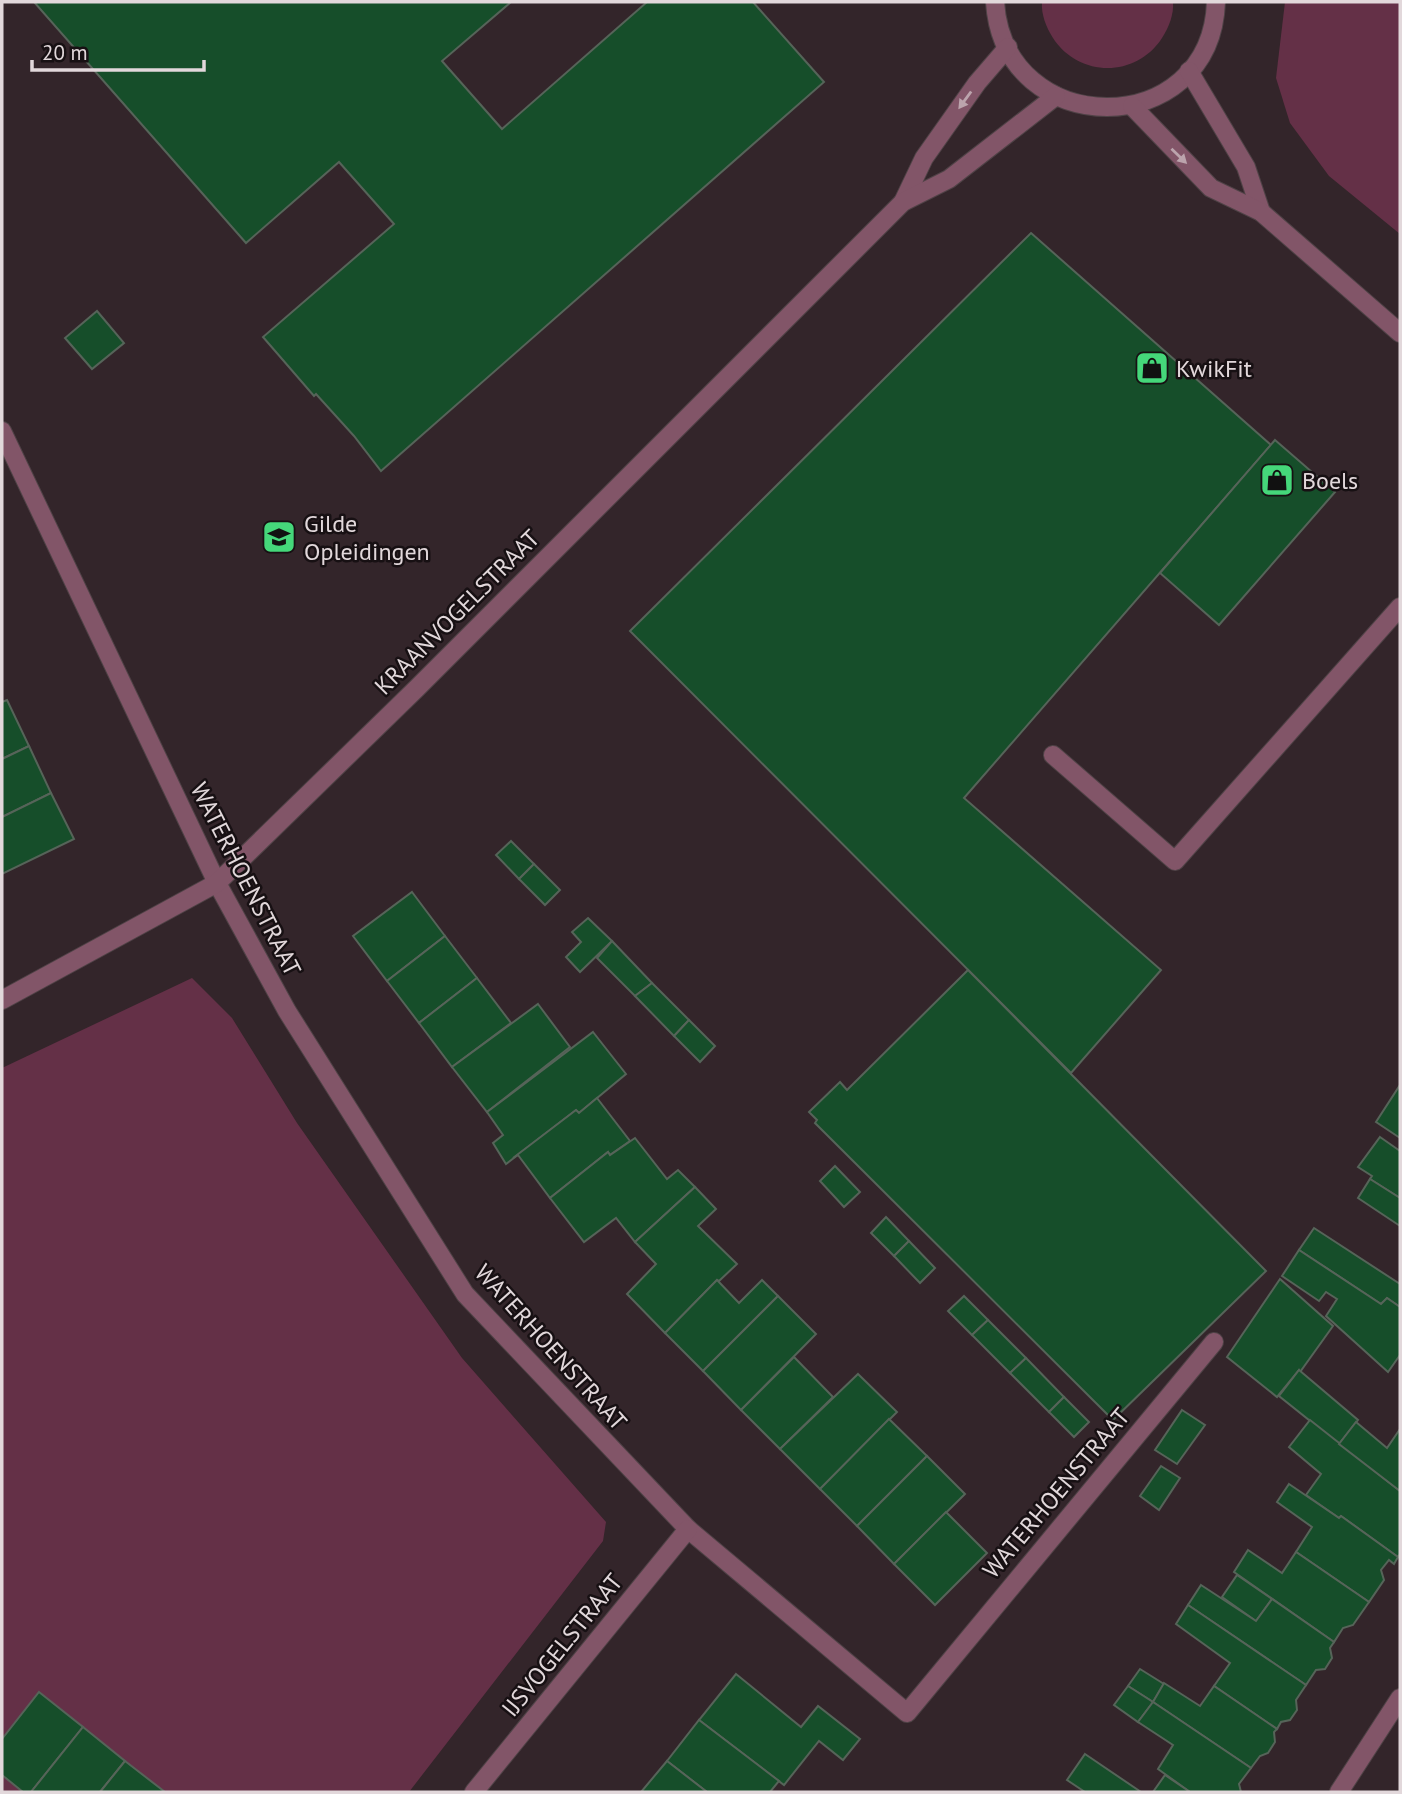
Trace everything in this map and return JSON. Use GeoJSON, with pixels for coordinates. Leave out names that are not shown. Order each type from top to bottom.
{"type":"FeatureCollection","features":[{"type":"Feature","properties":{"kind":"street"},"geometry":{"type":"LineString","coordinates":[[995,2],[999,28],[1027,76],[1043,90],[1096,108],[1132,106],[1167,91],[1189,71],[1209,42],[1216,2]]}},
{"type":"Feature","properties":{"kind":"street","name":"KRAANVOGELSTRAAT"},"geometry":{"type":"LineString","coordinates":[[903,202],[924,158],[977,83],[1008,47]]}},
{"type":"Feature","properties":{"kind":"street"},"geometry":{"type":"LineString","coordinates":[[1189,71],[1246,167],[1261,212]]}},
{"type":"Feature","properties":{"kind":"street","name":"KRAANVOGELSTRAAT"},"geometry":{"type":"LineString","coordinates":[[2,1000],[217,883],[416,689],[903,202],[949,179],[1056,96]]}},
{"type":"Feature","properties":{"kind":"street"},"geometry":{"type":"LineString","coordinates":[[1132,106],[1211,188],[1261,212],[1400,333]]}},
{"type":"Feature","properties":{"kind":"street","name":"WATERHOENSTRAAT"},"geometry":{"type":"LineString","coordinates":[[2,431],[217,883],[287,1011],[465,1294],[688,1529],[907,1713],[1214,1342]]}},
{"type":"Feature","properties":{"kind":"street"},"geometry":{"type":"LineString","coordinates":[[1053,755],[1175,861],[1400,607]]}},
{"type":"Feature","properties":{"kind":"street","name":"IJSVOGELSTRAAT"},"geometry":{"type":"LineString","coordinates":[[474,1792],[688,1529]]}},
{"type":"Feature","properties":{"kind":"street"},"geometry":{"type":"LineString","coordinates":[[1339,1792],[1400,1698]]}},
{"type":"Feature","properties":{"kind":"shaded area"},"geometry":{"type":"Polygon","coordinates":[[[1042,2],[1173,2],[1173,7],[1167,29],[1151,51],[1138,61],[1107,68],[1092,66],[1064,51],[1048,29],[1042,2]]]}},
{"type":"Feature","properties":{"kind":"shaded area"},"geometry":{"type":"Polygon","coordinates":[[[1285,2],[1400,2],[1400,234],[1329,176],[1290,123],[1276,78],[1285,2]]]}},
{"type":"Feature","properties":{"kind":"shaded area"},"geometry":{"type":"Polygon","coordinates":[[[192,978],[232,1018],[297,1123],[462,1358],[606,1522],[603,1541],[409,1792],[2,1792],[2,1068],[192,978]]]}},
{"type":"Feature","properties":{"kind":"building"},"geometry":{"type":"Polygon","coordinates":[[[34,2],[511,2],[442,61],[502,129],[647,2],[753,2],[824,82],[381,471],[354,436],[316,394],[314,396],[263,337],[394,224],[339,162],[246,243],[34,2]]]}},
{"type":"Feature","properties":{"kind":"building"},"geometry":{"type":"Polygon","coordinates":[[[1031,233],[1271,445],[964,798],[1161,970],[1071,1073],[630,631],[1031,233]]]}},
{"type":"Feature","properties":{"kind":"building"},"geometry":{"type":"Polygon","coordinates":[[[97,311],[124,343],[92,369],[65,338],[97,311]]]}},
{"type":"Feature","properties":{"kind":"building"},"geometry":{"type":"Polygon","coordinates":[[[1275,440],[1335,492],[1219,625],[1160,573],[1275,440]]]}},
{"type":"Feature","properties":{"kind":"building"},"geometry":{"type":"Polygon","coordinates":[[[7,700],[29,746],[2,759],[2,702],[7,700]]]}},
{"type":"Feature","properties":{"kind":"building"},"geometry":{"type":"Polygon","coordinates":[[[29,746],[51,793],[2,817],[2,759],[29,746]]]}},
{"type":"Feature","properties":{"kind":"building"},"geometry":{"type":"Polygon","coordinates":[[[51,793],[74,839],[2,874],[2,817],[51,793]]]}},
{"type":"Feature","properties":{"kind":"building"},"geometry":{"type":"Polygon","coordinates":[[[511,841],[534,864],[519,879],[496,855],[511,841]]]}},
{"type":"Feature","properties":{"kind":"building"},"geometry":{"type":"Polygon","coordinates":[[[534,864],[560,890],[545,905],[519,879],[534,864]]]}},
{"type":"Feature","properties":{"kind":"building"},"geometry":{"type":"Polygon","coordinates":[[[412,892],[445,936],[387,981],[353,936],[412,892]]]}},
{"type":"Feature","properties":{"kind":"building"},"geometry":{"type":"Polygon","coordinates":[[[588,918],[612,941],[580,972],[566,957],[581,942],[572,932],[588,918]]]}},
{"type":"Feature","properties":{"kind":"building"},"geometry":{"type":"Polygon","coordinates":[[[445,936],[477,978],[419,1023],[387,981],[445,936]]]}},
{"type":"Feature","properties":{"kind":"building"},"geometry":{"type":"Polygon","coordinates":[[[612,941],[652,983],[635,996],[597,958],[612,941]]]}},
{"type":"Feature","properties":{"kind":"building"},"geometry":{"type":"Polygon","coordinates":[[[968,970],[1266,1271],[1113,1420],[815,1123],[817,1120],[809,1112],[840,1082],[847,1090],[968,970]]]}},
{"type":"Feature","properties":{"kind":"building"},"geometry":{"type":"Polygon","coordinates":[[[477,978],[511,1023],[452,1067],[419,1023],[477,978]]]}},
{"type":"Feature","properties":{"kind":"building"},"geometry":{"type":"Polygon","coordinates":[[[652,983],[689,1020],[674,1036],[635,996],[652,983]]]}},
{"type":"Feature","properties":{"kind":"building"},"geometry":{"type":"Polygon","coordinates":[[[538,1004],[570,1047],[487,1112],[452,1067],[538,1004]]]}},
{"type":"Feature","properties":{"kind":"building"},"geometry":{"type":"Polygon","coordinates":[[[689,1020],[715,1046],[700,1062],[674,1036],[689,1020]]]}},
{"type":"Feature","properties":{"kind":"building"},"geometry":{"type":"Polygon","coordinates":[[[593,1032],[626,1074],[579,1113],[576,1110],[506,1164],[493,1143],[503,1135],[487,1112],[593,1032]]]}},
{"type":"Feature","properties":{"kind":"building"},"geometry":{"type":"Polygon","coordinates":[[[1400,1085],[1400,1138],[1376,1122],[1400,1085]]]}},
{"type":"Feature","properties":{"kind":"building"},"geometry":{"type":"Polygon","coordinates":[[[597,1098],[630,1141],[610,1155],[608,1152],[550,1198],[518,1155],[513,1158],[576,1110],[579,1113],[597,1098]]]}},
{"type":"Feature","properties":{"kind":"building"},"geometry":{"type":"Polygon","coordinates":[[[1380,1137],[1400,1151],[1400,1198],[1370,1179],[1372,1176],[1358,1167],[1380,1137]]]}},
{"type":"Feature","properties":{"kind":"building"},"geometry":{"type":"Polygon","coordinates":[[[635,1138],[667,1179],[678,1170],[695,1187],[635,1242],[616,1218],[584,1242],[550,1198],[608,1152],[610,1155],[635,1138]]]}},
{"type":"Feature","properties":{"kind":"building"},"geometry":{"type":"Polygon","coordinates":[[[835,1166],[860,1192],[844,1207],[820,1181],[835,1166]]]}},
{"type":"Feature","properties":{"kind":"building"},"geometry":{"type":"Polygon","coordinates":[[[1370,1179],[1400,1198],[1400,1226],[1358,1198],[1370,1179]]]}},
{"type":"Feature","properties":{"kind":"building"},"geometry":{"type":"Polygon","coordinates":[[[695,1187],[716,1209],[698,1226],[737,1264],[717,1280],[665,1333],[627,1294],[656,1264],[635,1242],[695,1187]]]}},
{"type":"Feature","properties":{"kind":"building"},"geometry":{"type":"Polygon","coordinates":[[[886,1217],[909,1241],[894,1256],[871,1233],[886,1217]]]}},
{"type":"Feature","properties":{"kind":"building"},"geometry":{"type":"Polygon","coordinates":[[[1314,1228],[1400,1284],[1400,1307],[1387,1298],[1381,1304],[1299,1250],[1314,1228]]]}},
{"type":"Feature","properties":{"kind":"building"},"geometry":{"type":"Polygon","coordinates":[[[909,1241],[935,1268],[920,1283],[894,1256],[909,1241]]]}},
{"type":"Feature","properties":{"kind":"building"},"geometry":{"type":"Polygon","coordinates":[[[1299,1250],[1381,1304],[1387,1298],[1400,1307],[1400,1355],[1388,1372],[1326,1316],[1337,1299],[1326,1292],[1319,1301],[1282,1276],[1299,1250]]]}},
{"type":"Feature","properties":{"kind":"building"},"geometry":{"type":"Polygon","coordinates":[[[1280,1279],[1333,1326],[1300,1372],[1299,1370],[1277,1397],[1227,1357],[1280,1279]]]}},
{"type":"Feature","properties":{"kind":"building"},"geometry":{"type":"Polygon","coordinates":[[[717,1280],[739,1303],[762,1280],[778,1296],[703,1371],[665,1333],[717,1280]]]}},
{"type":"Feature","properties":{"kind":"building"},"geometry":{"type":"Polygon","coordinates":[[[778,1296],[816,1334],[741,1410],[703,1371],[778,1296]]]}},
{"type":"Feature","properties":{"kind":"building"},"geometry":{"type":"Polygon","coordinates":[[[964,1296],[988,1320],[972,1335],[948,1311],[964,1296]]]}},
{"type":"Feature","properties":{"kind":"building"},"geometry":{"type":"Polygon","coordinates":[[[988,1320],[1026,1358],[1010,1373],[972,1335],[988,1320]]]}},
{"type":"Feature","properties":{"kind":"building"},"geometry":{"type":"Polygon","coordinates":[[[794,1357],[833,1397],[780,1449],[741,1410],[794,1357]]]}},
{"type":"Feature","properties":{"kind":"building"},"geometry":{"type":"Polygon","coordinates":[[[1026,1358],[1064,1397],[1049,1412],[1010,1373],[1026,1358]]]}},
{"type":"Feature","properties":{"kind":"building"},"geometry":{"type":"Polygon","coordinates":[[[1299,1370],[1358,1420],[1339,1444],[1279,1396],[1299,1370]]]}},
{"type":"Feature","properties":{"kind":"building"},"geometry":{"type":"Polygon","coordinates":[[[858,1374],[897,1412],[820,1489],[780,1449],[858,1374]]]}},
{"type":"Feature","properties":{"kind":"building"},"geometry":{"type":"Polygon","coordinates":[[[1064,1397],[1089,1422],[1074,1437],[1049,1412],[1064,1397]]]}},
{"type":"Feature","properties":{"kind":"building"},"geometry":{"type":"Polygon","coordinates":[[[1182,1410],[1205,1425],[1177,1464],[1155,1450],[1182,1410]]]}},
{"type":"Feature","properties":{"kind":"building"},"geometry":{"type":"Polygon","coordinates":[[[889,1419],[927,1456],[857,1526],[820,1489],[889,1419]]]}},
{"type":"Feature","properties":{"kind":"building"},"geometry":{"type":"Polygon","coordinates":[[[1310,1420],[1400,1491],[1398,1557],[1341,1516],[1339,1518],[1306,1495],[1321,1474],[1289,1447],[1310,1420]]]}},
{"type":"Feature","properties":{"kind":"building"},"geometry":{"type":"Polygon","coordinates":[[[1356,1422],[1387,1448],[1400,1429],[1400,1491],[1339,1444],[1356,1422]]]}},
{"type":"Feature","properties":{"kind":"building"},"geometry":{"type":"Polygon","coordinates":[[[927,1456],[965,1494],[894,1564],[857,1526],[927,1456]]]}},
{"type":"Feature","properties":{"kind":"building"},"geometry":{"type":"Polygon","coordinates":[[[1161,1466],[1180,1478],[1159,1510],[1140,1496],[1161,1466]]]}},
{"type":"Feature","properties":{"kind":"building"},"geometry":{"type":"Polygon","coordinates":[[[1289,1484],[1339,1518],[1341,1516],[1398,1557],[1394,1564],[1389,1560],[1381,1570],[1384,1580],[1369,1602],[1296,1552],[1312,1527],[1277,1502],[1289,1484]]]}},
{"type":"Feature","properties":{"kind":"building"},"geometry":{"type":"Polygon","coordinates":[[[946,1512],[987,1553],[935,1605],[894,1564],[946,1512]]]}},
{"type":"Feature","properties":{"kind":"building"},"geometry":{"type":"Polygon","coordinates":[[[1248,1550],[1282,1573],[1296,1552],[1369,1602],[1353,1625],[1343,1628],[1334,1642],[1234,1572],[1248,1550]]]}},
{"type":"Feature","properties":{"kind":"building"},"geometry":{"type":"Polygon","coordinates":[[[1237,1575],[1272,1599],[1256,1621],[1222,1597],[1237,1575]]]}},
{"type":"Feature","properties":{"kind":"building"},"geometry":{"type":"Polygon","coordinates":[[[1201,1585],[1256,1621],[1272,1599],[1334,1642],[1330,1648],[1332,1658],[1325,1669],[1316,1670],[1306,1685],[1188,1605],[1201,1585]]]}},
{"type":"Feature","properties":{"kind":"building"},"geometry":{"type":"Polygon","coordinates":[[[1188,1605],[1306,1685],[1296,1700],[1297,1710],[1290,1720],[1281,1722],[1277,1729],[1214,1686],[1230,1663],[1176,1624],[1188,1605]]]}},
{"type":"Feature","properties":{"kind":"building"},"geometry":{"type":"Polygon","coordinates":[[[1140,1669],[1164,1684],[1153,1702],[1128,1686],[1140,1669]]]}},
{"type":"Feature","properties":{"kind":"building"},"geometry":{"type":"Polygon","coordinates":[[[736,1674],[801,1727],[818,1706],[860,1739],[843,1760],[819,1741],[784,1785],[699,1720],[736,1674]]]}},
{"type":"Feature","properties":{"kind":"building"},"geometry":{"type":"Polygon","coordinates":[[[1164,1683],[1200,1706],[1214,1686],[1277,1729],[1274,1732],[1275,1742],[1268,1753],[1260,1756],[1251,1768],[1153,1702],[1164,1683]]]}},
{"type":"Feature","properties":{"kind":"building"},"geometry":{"type":"Polygon","coordinates":[[[1128,1686],[1153,1702],[1138,1722],[1114,1705],[1128,1686]]]}},
{"type":"Feature","properties":{"kind":"building"},"geometry":{"type":"Polygon","coordinates":[[[39,1692],[83,1727],[31,1792],[23,1792],[2,1775],[2,1739],[39,1692]]]}},
{"type":"Feature","properties":{"kind":"building"},"geometry":{"type":"Polygon","coordinates":[[[1153,1702],[1251,1768],[1239,1784],[1241,1792],[1190,1792],[1158,1769],[1173,1745],[1138,1722],[1153,1702]]]}},
{"type":"Feature","properties":{"kind":"building"},"geometry":{"type":"Polygon","coordinates":[[[699,1720],[779,1781],[770,1792],[707,1792],[667,1761],[699,1720]]]}},
{"type":"Feature","properties":{"kind":"building"},"geometry":{"type":"Polygon","coordinates":[[[83,1727],[125,1761],[100,1792],[31,1792],[83,1727]]]}},
{"type":"Feature","properties":{"kind":"building"},"geometry":{"type":"Polygon","coordinates":[[[1085,1754],[1141,1792],[1085,1792],[1067,1780],[1085,1754]]]}},
{"type":"Feature","properties":{"kind":"building"},"geometry":{"type":"Polygon","coordinates":[[[125,1761],[165,1792],[100,1792],[125,1761]]]}},
{"type":"Feature","properties":{"kind":"building"},"geometry":{"type":"Polygon","coordinates":[[[667,1761],[707,1792],[641,1792],[667,1761]]]}},
{"type":"Feature","properties":{"kind":"building"},"geometry":{"type":"Polygon","coordinates":[[[1165,1775],[1190,1792],[1153,1792],[1165,1775]]]}},
{"type":"Feature","properties":{"kind":"place","name":"KwikFit"},"geometry":{"type":"Point","coordinates":[1152,368]}},
{"type":"Feature","properties":{"kind":"place","name":"Boels"},"geometry":{"type":"Point","coordinates":[1277,480]}},
{"type":"Feature","properties":{"kind":"place","name":"Gilde Opleidingen"},"geometry":{"type":"Point","coordinates":[279,537]}}]}
